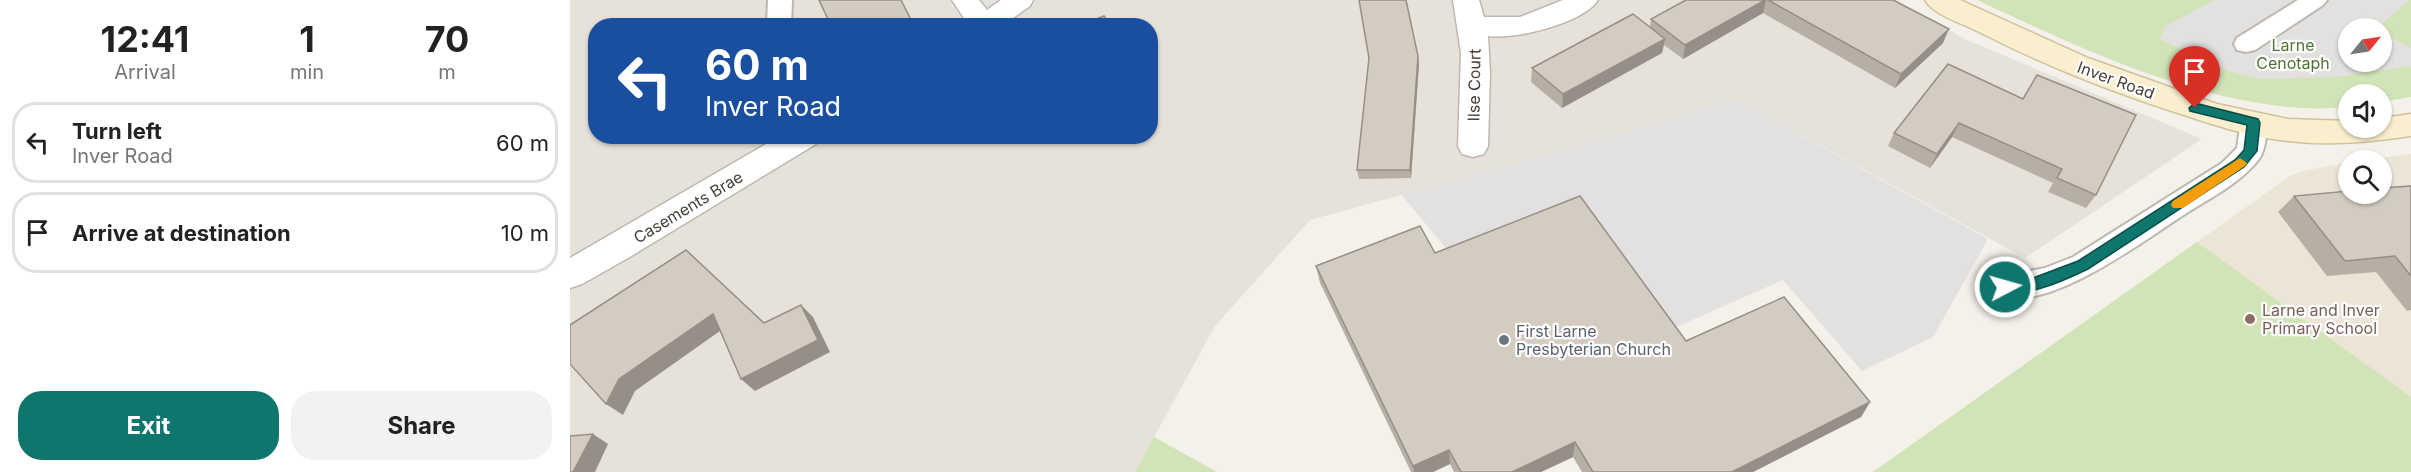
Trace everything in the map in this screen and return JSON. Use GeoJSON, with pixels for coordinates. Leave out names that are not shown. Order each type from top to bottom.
{"type":"FeatureCollection","features":[{"type":"Feature","properties":{"kind":"street"},"geometry":{"type":"LineString","coordinates":[[965,0],[978,18]]}},
{"type":"Feature","properties":{"kind":"street"},"geometry":{"type":"LineString","coordinates":[[993,18],[1020,0]]}},
{"type":"Feature","properties":{"kind":"street","name":"Ilse Court"},"geometry":{"type":"LineString","coordinates":[[1470,12],[1499,29],[1542,18],[1585,0]]}},
{"type":"Feature","properties":{"kind":"street","name":"Inver Road"},"geometry":{"type":"LineString","coordinates":[[1938,0],[2025,44],[2085,69],[2179,103],[2226,117],[2278,129],[2337,133],[2411,125]]}},
{"type":"Feature","properties":{"kind":"street","name":"Ilse Court"},"geometry":{"type":"LineString","coordinates":[[1470,12],[1473,146]]}},
{"type":"Feature","properties":{"kind":"street","name":"Casements Brae"},"geometry":{"type":"LineString","coordinates":[[570,273],[616,249],[787,144]]}},
{"type":"Feature","properties":{"kind":"lane"},"geometry":{"type":"LineString","coordinates":[[779,18],[780,0]]}},
{"type":"Feature","properties":{"kind":"lane"},"geometry":{"type":"LineString","coordinates":[[2246,44],[2315,0]]}},
{"type":"Feature","properties":{"kind":"lane"},"geometry":{"type":"LineString","coordinates":[[2005,287],[2033,284],[2057,277],[2083,265],[2232,170],[2250,151],[2254,123]]}},
{"type":"Feature","properties":{"kind":"shaded area"},"geometry":{"type":"Polygon","coordinates":[[[570,0],[1897,0],[1965,39],[2202,139],[2025,258],[1735,99],[1540,157],[1310,220],[1215,326],[1135,472],[570,472],[570,0]]]}},
{"type":"Feature","properties":{"kind":"shaded area"},"geometry":{"type":"Polygon","coordinates":[[[2215,0],[2409,0],[2388,18],[2338,18],[2338,72],[2370,72],[2335,77],[2259,79],[2221,69],[2160,39],[2165,26],[2215,0]]]}},
{"type":"Feature","properties":{"kind":"shaded area"},"geometry":{"type":"Polygon","coordinates":[[[2392,38],[2411,48],[2411,66],[2392,69],[2392,38]]]}},
{"type":"Feature","properties":{"kind":"shaded area"},"geometry":{"type":"Polygon","coordinates":[[[1735,99],[1988,239],[1933,337],[1862,371],[1783,280],[1665,332],[1448,251],[1401,194],[1540,157],[1735,99]]]}},
{"type":"Feature","properties":{"kind":"shaded area","name":"Larne and Inver Primary School"},"geometry":{"type":"Polygon","coordinates":[[[2411,154],[2411,472],[1873,472],[2290,176],[2338,164],[2338,204],[2392,204],[2392,156],[2411,154]]]}},
{"type":"Feature","properties":{"kind":"green space","name":"Larne Cenotaph"},"geometry":{"type":"Polygon","coordinates":[[[1977,0],[2411,0],[2411,97],[2392,100],[2392,84],[2338,84],[2338,107],[2302,108],[2255,103],[2206,92],[2158,77],[2064,40],[1977,0]]]}},
{"type":"Feature","properties":{"kind":"green space","name":"Larne and Inver Primary School"},"geometry":{"type":"Polygon","coordinates":[[[2197,242],[2411,397],[2411,472],[1873,472],[2197,242]]]}},
{"type":"Feature","properties":{"kind":"green space"},"geometry":{"type":"Polygon","coordinates":[[[1154,437],[1217,472],[1135,472],[1154,437]]]}},
{"type":"Feature","properties":{"kind":"building"},"geometry":{"type":"Polygon","coordinates":[[[819,0],[901,0],[910,18],[827,18],[819,0]]]}},
{"type":"Feature","properties":{"kind":"building"},"geometry":{"type":"Polygon","coordinates":[[[1359,0],[1406,0],[1418,56],[1410,170],[1357,170],[1369,58],[1359,0]]]}},
{"type":"Feature","properties":{"kind":"building"},"geometry":{"type":"Polygon","coordinates":[[[1686,0],[1765,0],[1685,45],[1651,19],[1686,0]]]}},
{"type":"Feature","properties":{"kind":"building"},"geometry":{"type":"Polygon","coordinates":[[[1768,0],[1893,0],[1949,29],[1901,74],[1768,0]]]}},
{"type":"Feature","properties":{"kind":"building"},"geometry":{"type":"Polygon","coordinates":[[[1633,14],[1665,39],[1563,94],[1532,68],[1633,14]]]}},
{"type":"Feature","properties":{"kind":"building"},"geometry":{"type":"Polygon","coordinates":[[[1948,64],[2023,99],[2037,75],[2136,115],[2096,195],[2057,178],[2062,169],[1959,123],[1937,154],[1894,133],[1948,64]]]}},
{"type":"Feature","properties":{"kind":"building"},"geometry":{"type":"Polygon","coordinates":[[[2411,186],[2411,276],[2395,256],[2345,261],[2294,196],[2338,192],[2338,204],[2392,204],[2392,187],[2411,186]]]}},
{"type":"Feature","properties":{"kind":"building","name":"First Larne Presbyterian Church"},"geometry":{"type":"Polygon","coordinates":[[[1580,196],[1686,341],[1784,297],[1870,402],[1732,472],[1593,472],[1575,442],[1512,472],[1461,472],[1449,450],[1413,466],[1316,266],[1420,226],[1435,253],[1580,196]]]}},
{"type":"Feature","properties":{"kind":"building"},"geometry":{"type":"Polygon","coordinates":[[[686,250],[764,323],[801,305],[818,340],[741,379],[713,314],[619,379],[606,404],[570,364],[570,325],[686,250]]]}},
{"type":"Feature","properties":{"kind":"building"},"geometry":{"type":"Polygon","coordinates":[[[593,434],[573,472],[570,472],[570,436],[593,434]]]}},
{"type":"Feature","properties":{"kind":"slow traffic"},"geometry":{"type":"LineString","coordinates":[[2178,205],[2240,163]]}},
{"type":"Feature","properties":{"kind":"place","name":"Larne and Inver Primary School"},"geometry":{"type":"Point","coordinates":[2250,319]}},
{"type":"Feature","properties":{"kind":"place","name":"First Larne Presbyterian Church"},"geometry":{"type":"Point","coordinates":[1504,340]}},
{"type":"Feature","properties":{"kind":"route"},"geometry":{"type":"LineString","coordinates":[[2005,287],[2033,284],[2057,277],[2083,265],[2240,164],[2253,145],[2254,123],[2195,108]]}}]}
